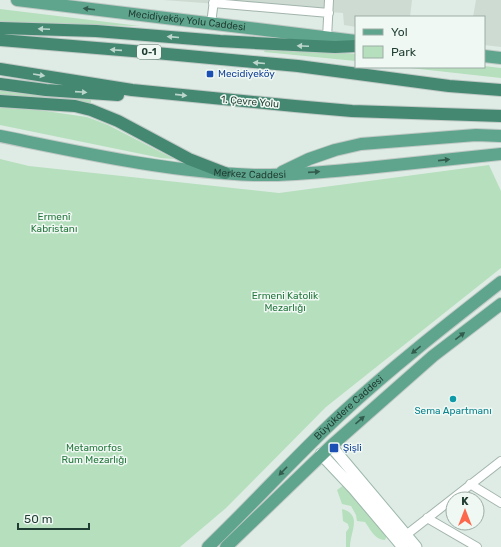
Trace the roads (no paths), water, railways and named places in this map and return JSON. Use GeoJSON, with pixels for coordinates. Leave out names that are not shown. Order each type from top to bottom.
{"type":"FeatureCollection","features":[{"type":"Feature","properties":{"kind":"highway"},"geometry":{"type":"LineString","coordinates":[[0,28],[96,31],[274,44],[335,47],[355,46]]}},
{"type":"Feature","properties":{"kind":"highway","name":"O-1"},"geometry":{"type":"LineString","coordinates":[[0,40],[298,66],[449,86],[501,90]]}},
{"type":"Feature","properties":{"kind":"highway","name":"1. Çevre Yolu"},"geometry":{"type":"LineString","coordinates":[[0,69],[162,93],[295,106],[371,111],[501,116]]}},
{"type":"Feature","properties":{"kind":"highway"},"geometry":{"type":"LineString","coordinates":[[0,84],[46,90],[117,95],[162,93]]}},
{"type":"Feature","properties":{"kind":"highway"},"geometry":{"type":"LineString","coordinates":[[0,101],[75,106],[91,110],[118,121],[189,159],[225,173]]}},
{"type":"Feature","properties":{"kind":"main road","name":"Mecidiyeköy Yolu Caddesi"},"geometry":{"type":"LineString","coordinates":[[17,0],[355,41]]}},
{"type":"Feature","properties":{"kind":"main road"},"geometry":{"type":"LineString","coordinates":[[485,56],[501,58]]}},
{"type":"Feature","properties":{"kind":"main road"},"geometry":{"type":"LineString","coordinates":[[275,175],[309,159],[334,150],[361,144],[476,135],[501,136]]}},
{"type":"Feature","properties":{"kind":"main road","name":"Merkez Caddesi"},"geometry":{"type":"LineString","coordinates":[[0,136],[194,171],[275,175],[499,155]]}},
{"type":"Feature","properties":{"kind":"main road","name":"Büyükdere Caddesi"},"geometry":{"type":"LineString","coordinates":[[208,547],[321,433],[401,361],[501,282]]}},
{"type":"Feature","properties":{"kind":"main road","name":"Büyükdere Caddesi"},"geometry":{"type":"LineString","coordinates":[[226,547],[321,454],[433,356],[501,304]]}},
{"type":"Feature","properties":{"kind":"main road"},"geometry":{"type":"LineString","coordinates":[[321,433],[416,547]]}},
{"type":"Feature","properties":{"kind":"main road"},"geometry":{"type":"LineString","coordinates":[[311,444],[354,489],[403,547]]}},
{"type":"Feature","properties":{"kind":"street"},"geometry":{"type":"LineString","coordinates":[[328,38],[329,0]]}},
{"type":"Feature","properties":{"kind":"street"},"geometry":{"type":"LineString","coordinates":[[211,24],[213,1],[329,13]]}},
{"type":"Feature","properties":{"kind":"street"},"geometry":{"type":"LineString","coordinates":[[406,535],[501,461]]}},
{"type":"Feature","properties":{"kind":"street"},"geometry":{"type":"LineString","coordinates":[[482,476],[487,494]]}},
{"type":"Feature","properties":{"kind":"street"},"geometry":{"type":"LineString","coordinates":[[470,484],[501,503]]}},
{"type":"Feature","properties":{"kind":"street"},"geometry":{"type":"LineString","coordinates":[[427,518],[477,547]]}},
{"type":"Feature","properties":{"kind":"place","name":"Mecidiyeköy"},"geometry":{"type":"Point","coordinates":[210,74]}},
{"type":"Feature","properties":{"kind":"place","name":"Sema Apartmanı"},"geometry":{"type":"Point","coordinates":[453,399]}},
{"type":"Feature","properties":{"kind":"place","name":"Şişli"},"geometry":{"type":"Point","coordinates":[334,448]}},
{"type":"Feature","properties":{"kind":"park label","name":"Ermenî Kabristanı"},"geometry":{"type":"Point","coordinates":[54,222]}},
{"type":"Feature","properties":{"kind":"park label","name":"Ermeni Katolik Mezarlığı"},"geometry":{"type":"Point","coordinates":[285,302]}},
{"type":"Feature","properties":{"kind":"park label","name":"Metamorfos Rum Mezarlığı"},"geometry":{"type":"Point","coordinates":[94,454]}}]}
